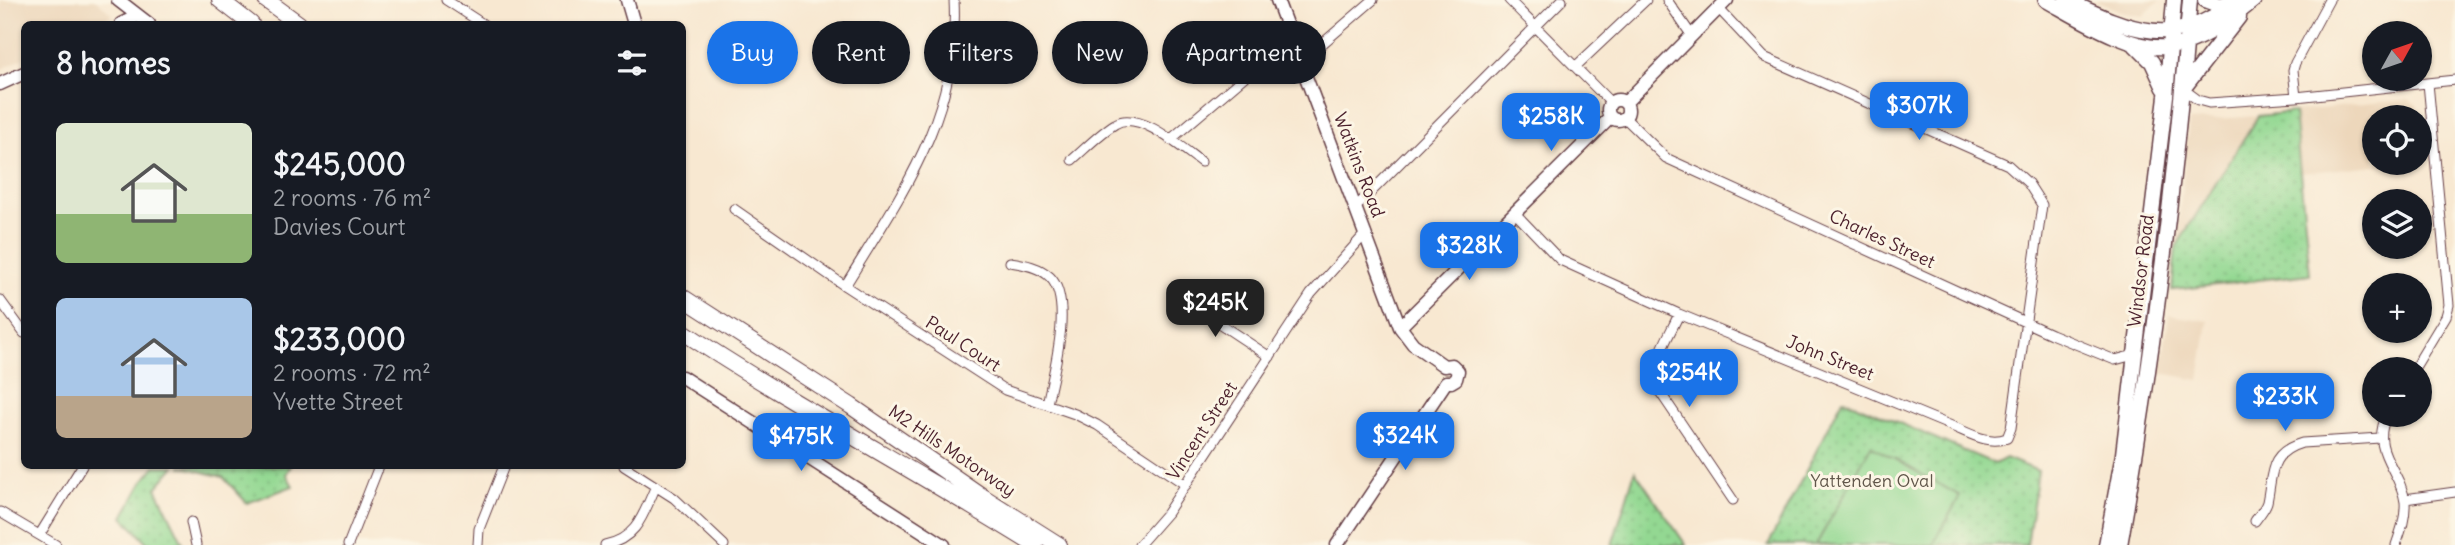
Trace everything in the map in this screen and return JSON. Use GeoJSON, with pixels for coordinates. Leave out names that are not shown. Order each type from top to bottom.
{"type":"FeatureCollection","features":[{"type":"Feature","properties":{"kind":"highway"},"geometry":{"type":"LineString","coordinates":[[220,0],[247,21]]}},
{"type":"Feature","properties":{"kind":"highway"},"geometry":{"type":"LineString","coordinates":[[266,0],[295,21]]}},
{"type":"Feature","properties":{"kind":"highway","name":"M2 Hills Motorway"},"geometry":{"type":"LineString","coordinates":[[686,300],[852,406],[983,497],[1059,545]]}},
{"type":"Feature","properties":{"kind":"highway","name":"M2 Hills Motorway"},"geometry":{"type":"LineString","coordinates":[[686,334],[814,415],[943,488],[1035,545]]}},
{"type":"Feature","properties":{"kind":"main road"},"geometry":{"type":"LineString","coordinates":[[2046,0],[2092,25],[2147,46],[2187,36],[2244,1]]}},
{"type":"Feature","properties":{"kind":"main road"},"geometry":{"type":"LineString","coordinates":[[2066,0],[2139,30],[2170,39]]}},
{"type":"Feature","properties":{"kind":"main road","name":"Windsor Road"},"geometry":{"type":"LineString","coordinates":[[2106,545],[2123,454],[2166,96],[2174,0]]}},
{"type":"Feature","properties":{"kind":"main road","name":"Windsor Road"},"geometry":{"type":"LineString","coordinates":[[2120,545],[2154,320],[2183,89],[2190,0]]}},
{"type":"Feature","properties":{"kind":"main road"},"geometry":{"type":"LineString","coordinates":[[2205,0],[2219,5],[2244,1]]}},
{"type":"Feature","properties":{"kind":"main road"},"geometry":{"type":"LineString","coordinates":[[2183,89],[2244,1]]}},
{"type":"Feature","properties":{"kind":"main road"},"geometry":{"type":"LineString","coordinates":[[2132,42],[2156,68],[2166,96]]}},
{"type":"Feature","properties":{"kind":"street"},"geometry":{"type":"LineString","coordinates":[[118,0],[144,21]]}},
{"type":"Feature","properties":{"kind":"street"},"geometry":{"type":"LineString","coordinates":[[446,0],[478,21]]}},
{"type":"Feature","properties":{"kind":"street"},"geometry":{"type":"LineString","coordinates":[[626,0],[633,21]]}},
{"type":"Feature","properties":{"kind":"street"},"geometry":{"type":"LineString","coordinates":[[954,0],[955,21]]}},
{"type":"Feature","properties":{"kind":"street","name":"Watkins Road"},"geometry":{"type":"LineString","coordinates":[[1278,0],[1286,21]]}},
{"type":"Feature","properties":{"kind":"street"},"geometry":{"type":"LineString","coordinates":[[1326,40],[1373,0]]}},
{"type":"Feature","properties":{"kind":"street"},"geometry":{"type":"LineString","coordinates":[[1400,327],[1515,213],[1618,117],[1628,111],[1575,67],[1509,0]]}},
{"type":"Feature","properties":{"kind":"street"},"geometry":{"type":"LineString","coordinates":[[1356,207],[1562,0]]}},
{"type":"Feature","properties":{"kind":"street"},"geometry":{"type":"LineString","coordinates":[[1575,67],[1646,0]]}},
{"type":"Feature","properties":{"kind":"street"},"geometry":{"type":"LineString","coordinates":[[1667,0],[1692,36]]}},
{"type":"Feature","properties":{"kind":"street"},"geometry":{"type":"LineString","coordinates":[[2296,97],[2293,69],[2295,63],[2329,0]]}},
{"type":"Feature","properties":{"kind":"street"},"geometry":{"type":"LineString","coordinates":[[1618,103],[1723,4],[1765,57],[2008,165],[2028,183],[2042,205],[2026,325]]}},
{"type":"Feature","properties":{"kind":"street"},"geometry":{"type":"LineString","coordinates":[[127,21],[137,16]]}},
{"type":"Feature","properties":{"kind":"street"},"geometry":{"type":"LineString","coordinates":[[0,84],[21,74]]}},
{"type":"Feature","properties":{"kind":"street"},"geometry":{"type":"LineString","coordinates":[[2432,83],[2455,80]]}},
{"type":"Feature","properties":{"kind":"street"},"geometry":{"type":"LineString","coordinates":[[845,286],[913,176],[937,118],[944,84]]}},
{"type":"Feature","properties":{"kind":"street"},"geometry":{"type":"LineString","coordinates":[[1170,139],[1236,84]]}},
{"type":"Feature","properties":{"kind":"street","name":"Watkins Road"},"geometry":{"type":"LineString","coordinates":[[1309,84],[1400,327],[1413,344],[1444,366],[1452,365],[1457,368],[1459,374],[1454,381],[1446,382],[1337,545]]}},
{"type":"Feature","properties":{"kind":"street"},"geometry":{"type":"LineString","coordinates":[[2183,89],[2202,102],[2362,90]]}},
{"type":"Feature","properties":{"kind":"street"},"geometry":{"type":"LineString","coordinates":[[2422,357],[2450,317],[2429,91]]}},
{"type":"Feature","properties":{"kind":"street","name":"Charles Street"},"geometry":{"type":"LineString","coordinates":[[1618,117],[1666,158],[2026,325],[2115,360],[2130,356],[2136,348]]}},
{"type":"Feature","properties":{"kind":"street"},"geometry":{"type":"LineString","coordinates":[[1072,160],[1115,123],[1123,120],[1139,121],[1201,162]]}},
{"type":"Feature","properties":{"kind":"street","name":"Paul Court"},"geometry":{"type":"LineString","coordinates":[[734,209],[845,286],[1005,390],[1097,425],[1186,485]]}},
{"type":"Feature","properties":{"kind":"street","name":"John Street"},"geometry":{"type":"LineString","coordinates":[[1515,213],[1560,260],[1679,314],[1994,441],[2007,438],[2010,434],[2026,325]]}},
{"type":"Feature","properties":{"kind":"street","name":"Vincent Street"},"geometry":{"type":"LineString","coordinates":[[1139,545],[1167,513],[1311,294],[1366,233]]}},
{"type":"Feature","properties":{"kind":"street"},"geometry":{"type":"LineString","coordinates":[[1010,262],[1031,265],[1049,276],[1058,290],[1062,332],[1047,404]]}},
{"type":"Feature","properties":{"kind":"street"},"geometry":{"type":"LineString","coordinates":[[1178,296],[1270,357]]}},
{"type":"Feature","properties":{"kind":"street"},"geometry":{"type":"LineString","coordinates":[[0,300],[21,329]]}},
{"type":"Feature","properties":{"kind":"street"},"geometry":{"type":"LineString","coordinates":[[1679,314],[1658,362],[1654,381],[1732,500]]}},
{"type":"Feature","properties":{"kind":"street"},"geometry":{"type":"LineString","coordinates":[[686,380],[939,544]]}},
{"type":"Feature","properties":{"kind":"street"},"geometry":{"type":"LineString","coordinates":[[2382,427],[2380,438],[2384,451],[2405,499],[2403,523],[2396,545]]}},
{"type":"Feature","properties":{"kind":"street"},"geometry":{"type":"LineString","coordinates":[[2255,521],[2266,505],[2269,481],[2277,457],[2290,447],[2302,443],[2380,438]]}},
{"type":"Feature","properties":{"kind":"street"},"geometry":{"type":"LineString","coordinates":[[40,534],[80,469]]}},
{"type":"Feature","properties":{"kind":"street"},"geometry":{"type":"LineString","coordinates":[[348,545],[378,469]]}},
{"type":"Feature","properties":{"kind":"street"},"geometry":{"type":"LineString","coordinates":[[478,545],[479,528],[504,469]]}},
{"type":"Feature","properties":{"kind":"street"},"geometry":{"type":"LineString","coordinates":[[629,469],[674,498],[724,545]]}},
{"type":"Feature","properties":{"kind":"street"},"geometry":{"type":"LineString","coordinates":[[605,545],[627,537],[635,529],[656,486]]}},
{"type":"Feature","properties":{"kind":"street"},"geometry":{"type":"LineString","coordinates":[[2405,499],[2455,492]]}},
{"type":"Feature","properties":{"kind":"street"},"geometry":{"type":"LineString","coordinates":[[0,512],[56,545]]}},
{"type":"Feature","properties":{"kind":"street"},"geometry":{"type":"LineString","coordinates":[[191,522],[196,545]]}},
{"type":"Feature","properties":{"kind":"shaded area"},"geometry":{"type":"Polygon","coordinates":[[[0,0],[97,0],[112,15],[99,21],[21,21],[21,60],[0,70],[0,0]]]}},
{"type":"Feature","properties":{"kind":"shaded area"},"geometry":{"type":"Polygon","coordinates":[[[2094,0],[2160,0],[2143,16],[2126,13],[2094,0]]]}},
{"type":"Feature","properties":{"kind":"shaded area"},"geometry":{"type":"Polygon","coordinates":[[[2409,99],[2417,105],[2362,105],[2362,166],[2300,173],[2294,112],[2409,99]]]}},
{"type":"Feature","properties":{"kind":"shaded area"},"geometry":{"type":"Polygon","coordinates":[[[2258,116],[2176,247],[2189,121],[2258,116]]]}},
{"type":"Feature","properties":{"kind":"shaded area"},"geometry":{"type":"Polygon","coordinates":[[[2169,315],[2208,321],[2199,380],[2161,373],[2169,315]]]}},
{"type":"Feature","properties":{"kind":"green space"},"geometry":{"type":"Polygon","coordinates":[[[2294,112],[2310,274],[2172,290],[2176,247],[2258,116],[2294,112]]]}},
{"type":"Feature","properties":{"kind":"green space","name":"Yattenden Oval"},"geometry":{"type":"Polygon","coordinates":[[[1843,399],[1995,464],[2006,458],[2038,471],[2027,545],[1768,545],[1843,399]]]}},
{"type":"Feature","properties":{"kind":"green space"},"geometry":{"type":"Polygon","coordinates":[[[1871,446],[1960,496],[1933,545],[1816,545],[1871,446]]]}},
{"type":"Feature","properties":{"kind":"green space"},"geometry":{"type":"Polygon","coordinates":[[[153,469],[172,469],[156,488],[184,545],[149,545],[123,517],[153,469]]]}},
{"type":"Feature","properties":{"kind":"green space"},"geometry":{"type":"Polygon","coordinates":[[[192,469],[289,469],[286,474],[293,486],[247,503],[223,477],[192,469]]]}},
{"type":"Feature","properties":{"kind":"green space"},"geometry":{"type":"Polygon","coordinates":[[[1635,471],[1686,545],[1612,545],[1635,471]]]}}]}
